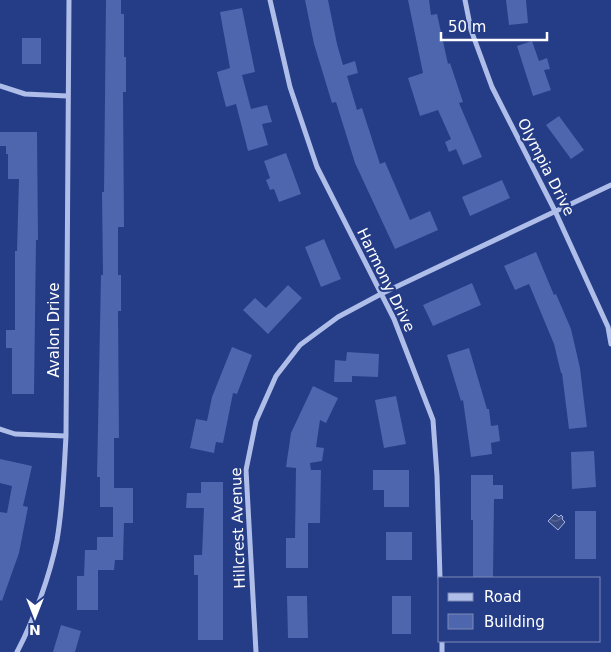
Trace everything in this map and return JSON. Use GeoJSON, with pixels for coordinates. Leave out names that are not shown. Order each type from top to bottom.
{"type":"FeatureCollection","features":[{"type":"Feature","properties":{"kind":"street","name":"Avalon Drive"},"geometry":{"type":"LineString","coordinates":[[17,652],[46,582],[57,540],[63,495],[66,436],[69,0]]}},
{"type":"Feature","properties":{"kind":"street","name":"Harmony Drive"},"geometry":{"type":"LineString","coordinates":[[270,0],[290,87],[317,167],[394,319],[433,420],[437,476],[440,577]]}},
{"type":"Feature","properties":{"kind":"street","name":"Olympia Drive"},"geometry":{"type":"LineString","coordinates":[[465,0],[471,30],[492,87],[555,211],[608,327],[611,344]]}},
{"type":"Feature","properties":{"kind":"street"},"geometry":{"type":"LineString","coordinates":[[0,86],[25,94],[67,96]]}},
{"type":"Feature","properties":{"kind":"street","name":"Hillcrest Avenue"},"geometry":{"type":"LineString","coordinates":[[256,652],[246,470],[256,421],[276,376],[300,345],[338,317],[381,294],[611,184]]}},
{"type":"Feature","properties":{"kind":"street"},"geometry":{"type":"LineString","coordinates":[[0,428],[15,434],[66,436]]}},
{"type":"Feature","properties":{"kind":"water"},"geometry":{"type":"Polygon","coordinates":[[[555,514],[559,517],[561,515],[565,522],[558,530],[548,521],[555,514]]]}},
{"type":"Feature","properties":{"kind":"building"},"geometry":{"type":"Polygon","coordinates":[[[106,0],[121,0],[121,14],[124,14],[126,92],[123,92],[124,227],[118,227],[118,275],[121,275],[121,311],[118,311],[119,438],[114,438],[114,488],[133,488],[133,523],[124,523],[123,560],[115,560],[114,570],[98,570],[98,610],[77,610],[77,576],[84,576],[85,550],[97,550],[97,537],[113,537],[113,507],[100,507],[100,477],[97,477],[101,275],[103,275],[102,192],[104,192],[106,0]]]}},
{"type":"Feature","properties":{"kind":"building"},"geometry":{"type":"Polygon","coordinates":[[[305,0],[328,0],[343,65],[355,61],[358,73],[347,76],[357,110],[362,108],[380,164],[385,162],[410,220],[430,211],[438,230],[395,249],[355,163],[336,102],[332,103],[314,44],[305,0]]]}},
{"type":"Feature","properties":{"kind":"building"},"geometry":{"type":"Polygon","coordinates":[[[408,0],[429,0],[431,15],[437,14],[448,64],[450,63],[463,102],[459,103],[482,157],[463,165],[456,149],[449,152],[445,142],[451,139],[438,110],[420,116],[408,78],[423,73],[408,0]]]}},
{"type":"Feature","properties":{"kind":"building"},"geometry":{"type":"Polygon","coordinates":[[[506,0],[526,0],[528,23],[509,25],[506,0]]]}},
{"type":"Feature","properties":{"kind":"building"},"geometry":{"type":"Polygon","coordinates":[[[242,8],[255,72],[242,75],[251,109],[267,105],[272,122],[262,124],[268,145],[248,151],[236,104],[226,107],[217,72],[230,68],[220,12],[242,8]]]}},
{"type":"Feature","properties":{"kind":"building"},"geometry":{"type":"Polygon","coordinates":[[[22,38],[41,38],[41,64],[22,64],[22,38]]]}},
{"type":"Feature","properties":{"kind":"building"},"geometry":{"type":"Polygon","coordinates":[[[532,41],[539,61],[547,58],[550,69],[544,70],[551,90],[533,96],[517,46],[532,41]]]}},
{"type":"Feature","properties":{"kind":"building"},"geometry":{"type":"Polygon","coordinates":[[[559,116],[584,150],[571,159],[546,125],[559,116]]]}},
{"type":"Feature","properties":{"kind":"building"},"geometry":{"type":"Polygon","coordinates":[[[0,132],[37,132],[38,240],[36,240],[34,394],[12,394],[12,348],[6,348],[6,330],[15,330],[15,251],[17,251],[19,179],[8,179],[8,154],[6,154],[6,146],[0,146],[0,132]]]}},
{"type":"Feature","properties":{"kind":"building"},"geometry":{"type":"Polygon","coordinates":[[[286,153],[301,194],[279,202],[274,189],[270,190],[266,180],[270,178],[264,161],[286,153]]]}},
{"type":"Feature","properties":{"kind":"building"},"geometry":{"type":"Polygon","coordinates":[[[502,180],[510,198],[470,216],[462,197],[502,180]]]}},
{"type":"Feature","properties":{"kind":"building"},"geometry":{"type":"Polygon","coordinates":[[[324,239],[341,279],[321,287],[305,247],[324,239]]]}},
{"type":"Feature","properties":{"kind":"building"},"geometry":{"type":"Polygon","coordinates":[[[536,252],[571,329],[580,368],[587,427],[569,429],[562,373],[554,344],[529,284],[515,290],[504,266],[536,252]]]}},
{"type":"Feature","properties":{"kind":"building"},"geometry":{"type":"Polygon","coordinates":[[[472,283],[481,305],[433,326],[423,305],[472,283]]]}},
{"type":"Feature","properties":{"kind":"building"},"geometry":{"type":"Polygon","coordinates":[[[288,285],[302,298],[268,334],[243,310],[255,298],[266,308],[288,285]]]}},
{"type":"Feature","properties":{"kind":"building"},"geometry":{"type":"Polygon","coordinates":[[[232,347],[252,355],[237,394],[233,393],[223,443],[216,442],[214,453],[190,448],[196,419],[207,421],[212,397],[232,347]]]}},
{"type":"Feature","properties":{"kind":"building"},"geometry":{"type":"Polygon","coordinates":[[[469,348],[487,409],[489,409],[491,426],[498,425],[500,441],[491,443],[492,454],[471,457],[463,400],[461,401],[447,355],[469,348]]]}},
{"type":"Feature","properties":{"kind":"building"},"geometry":{"type":"Polygon","coordinates":[[[347,352],[379,354],[378,377],[352,376],[352,382],[334,382],[335,360],[346,361],[347,352]]]}},
{"type":"Feature","properties":{"kind":"building"},"geometry":{"type":"Polygon","coordinates":[[[313,386],[338,398],[326,423],[320,420],[316,447],[324,448],[322,461],[310,463],[311,470],[321,470],[320,523],[308,523],[308,568],[286,568],[286,538],[295,538],[296,468],[286,467],[291,433],[313,386]]]}},
{"type":"Feature","properties":{"kind":"building"},"geometry":{"type":"Polygon","coordinates":[[[396,396],[406,444],[384,448],[375,400],[396,396]]]}},
{"type":"Feature","properties":{"kind":"building"},"geometry":{"type":"Polygon","coordinates":[[[594,451],[596,487],[572,489],[571,452],[594,451]]]}},
{"type":"Feature","properties":{"kind":"building"},"geometry":{"type":"Polygon","coordinates":[[[0,459],[32,466],[23,506],[28,507],[19,553],[2,601],[0,600],[0,512],[7,513],[12,486],[0,483],[0,459]]]}},
{"type":"Feature","properties":{"kind":"building"},"geometry":{"type":"Polygon","coordinates":[[[373,470],[409,470],[409,507],[384,507],[384,490],[373,490],[373,470]]]}},
{"type":"Feature","properties":{"kind":"building"},"geometry":{"type":"Polygon","coordinates":[[[471,475],[493,475],[493,485],[503,485],[503,499],[494,499],[493,577],[473,577],[471,475]]]}},
{"type":"Feature","properties":{"kind":"building"},"geometry":{"type":"Polygon","coordinates":[[[201,482],[223,482],[223,640],[198,640],[198,575],[194,575],[194,555],[202,555],[204,508],[186,508],[187,493],[201,493],[201,482]]]}},
{"type":"Feature","properties":{"kind":"building"},"geometry":{"type":"Polygon","coordinates":[[[575,511],[596,511],[596,559],[575,559],[575,511]]]}},
{"type":"Feature","properties":{"kind":"building"},"geometry":{"type":"Polygon","coordinates":[[[386,532],[412,532],[412,560],[386,560],[386,532]]]}},
{"type":"Feature","properties":{"kind":"building"},"geometry":{"type":"Polygon","coordinates":[[[287,596],[307,596],[308,638],[288,638],[287,596]]]}},
{"type":"Feature","properties":{"kind":"building"},"geometry":{"type":"Polygon","coordinates":[[[392,596],[411,596],[411,634],[392,634],[392,596]]]}},
{"type":"Feature","properties":{"kind":"building"},"geometry":{"type":"Polygon","coordinates":[[[61,625],[81,631],[75,652],[53,652],[61,625]]]}}]}
